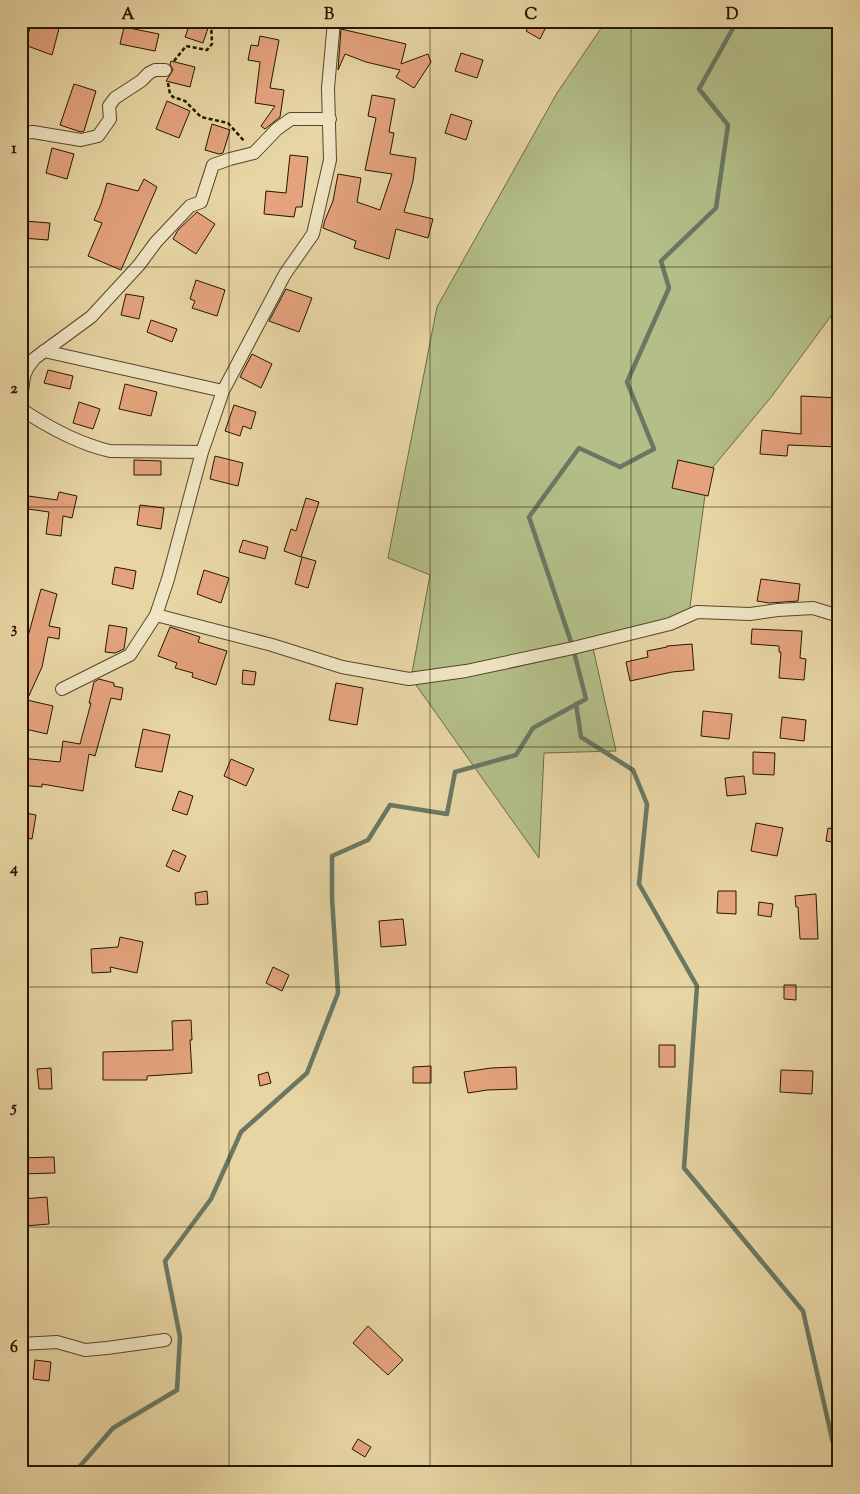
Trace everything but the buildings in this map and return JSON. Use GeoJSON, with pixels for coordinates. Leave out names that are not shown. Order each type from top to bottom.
{"type":"FeatureCollection","features":[{"type":"Feature","properties":{"kind":"street"},"geometry":{"type":"LineString","coordinates":[[62,688],[130,655],[156,615],[168,579],[202,452],[223,391],[285,274],[314,234],[330,160],[328,88],[334,21]]}},
{"type":"Feature","properties":{"kind":"street"},"geometry":{"type":"LineString","coordinates":[[21,132],[33,132],[81,140],[98,136],[110,119],[109,106],[115,98],[149,73],[155,70],[165,70]]}},
{"type":"Feature","properties":{"kind":"street"},"geometry":{"type":"LineString","coordinates":[[21,400],[24,376],[28,367],[44,351],[91,317],[190,206],[201,202],[213,165],[254,153],[277,129],[291,119],[330,119]]}},
{"type":"Feature","properties":{"kind":"street"},"geometry":{"type":"LineString","coordinates":[[44,351],[223,391]]}},
{"type":"Feature","properties":{"kind":"street"},"geometry":{"type":"LineString","coordinates":[[21,410],[40,422],[96,448],[110,451],[202,452]]}},
{"type":"Feature","properties":{"kind":"street"},"geometry":{"type":"LineString","coordinates":[[156,615],[272,645],[342,667],[409,679],[466,671],[565,650],[670,624],[697,612],[750,614],[813,608],[839,616]]}},
{"type":"Feature","properties":{"kind":"street"},"geometry":{"type":"LineString","coordinates":[[21,1344],[57,1342],[85,1350],[165,1340]]}},
{"type":"Feature","properties":{"kind":"path"},"geometry":{"type":"LineString","coordinates":[[211,21],[212,44],[207,50],[186,46],[165,70],[170,94],[173,97],[186,101],[201,117],[228,123],[254,153]]}},
{"type":"Feature","properties":{"kind":"green space"},"geometry":{"type":"Polygon","coordinates":[[[606,21],[839,21],[839,305],[772,396],[708,473],[689,614],[591,639],[616,751],[544,753],[539,858],[411,678],[430,575],[388,558],[437,307],[557,93],[606,21]]]}},
{"type":"Feature","properties":{"kind":"waterway"},"geometry":{"type":"LineString","coordinates":[[74,1473],[113,1428],[177,1390],[180,1337],[165,1261],[211,1199],[241,1132],[307,1073],[338,993],[332,898],[332,856],[368,840],[390,805],[447,814],[455,772],[516,755],[533,728],[586,699],[573,648],[529,517],[579,448],[620,467],[654,449],[627,382],[669,288],[661,261],[716,208],[728,125],[699,89],[737,21]]}},
{"type":"Feature","properties":{"kind":"waterway"},"geometry":{"type":"LineString","coordinates":[[576,704],[581,737],[633,770],[647,804],[639,884],[697,986],[684,1168],[803,1311],[833,1443]]}}]}
